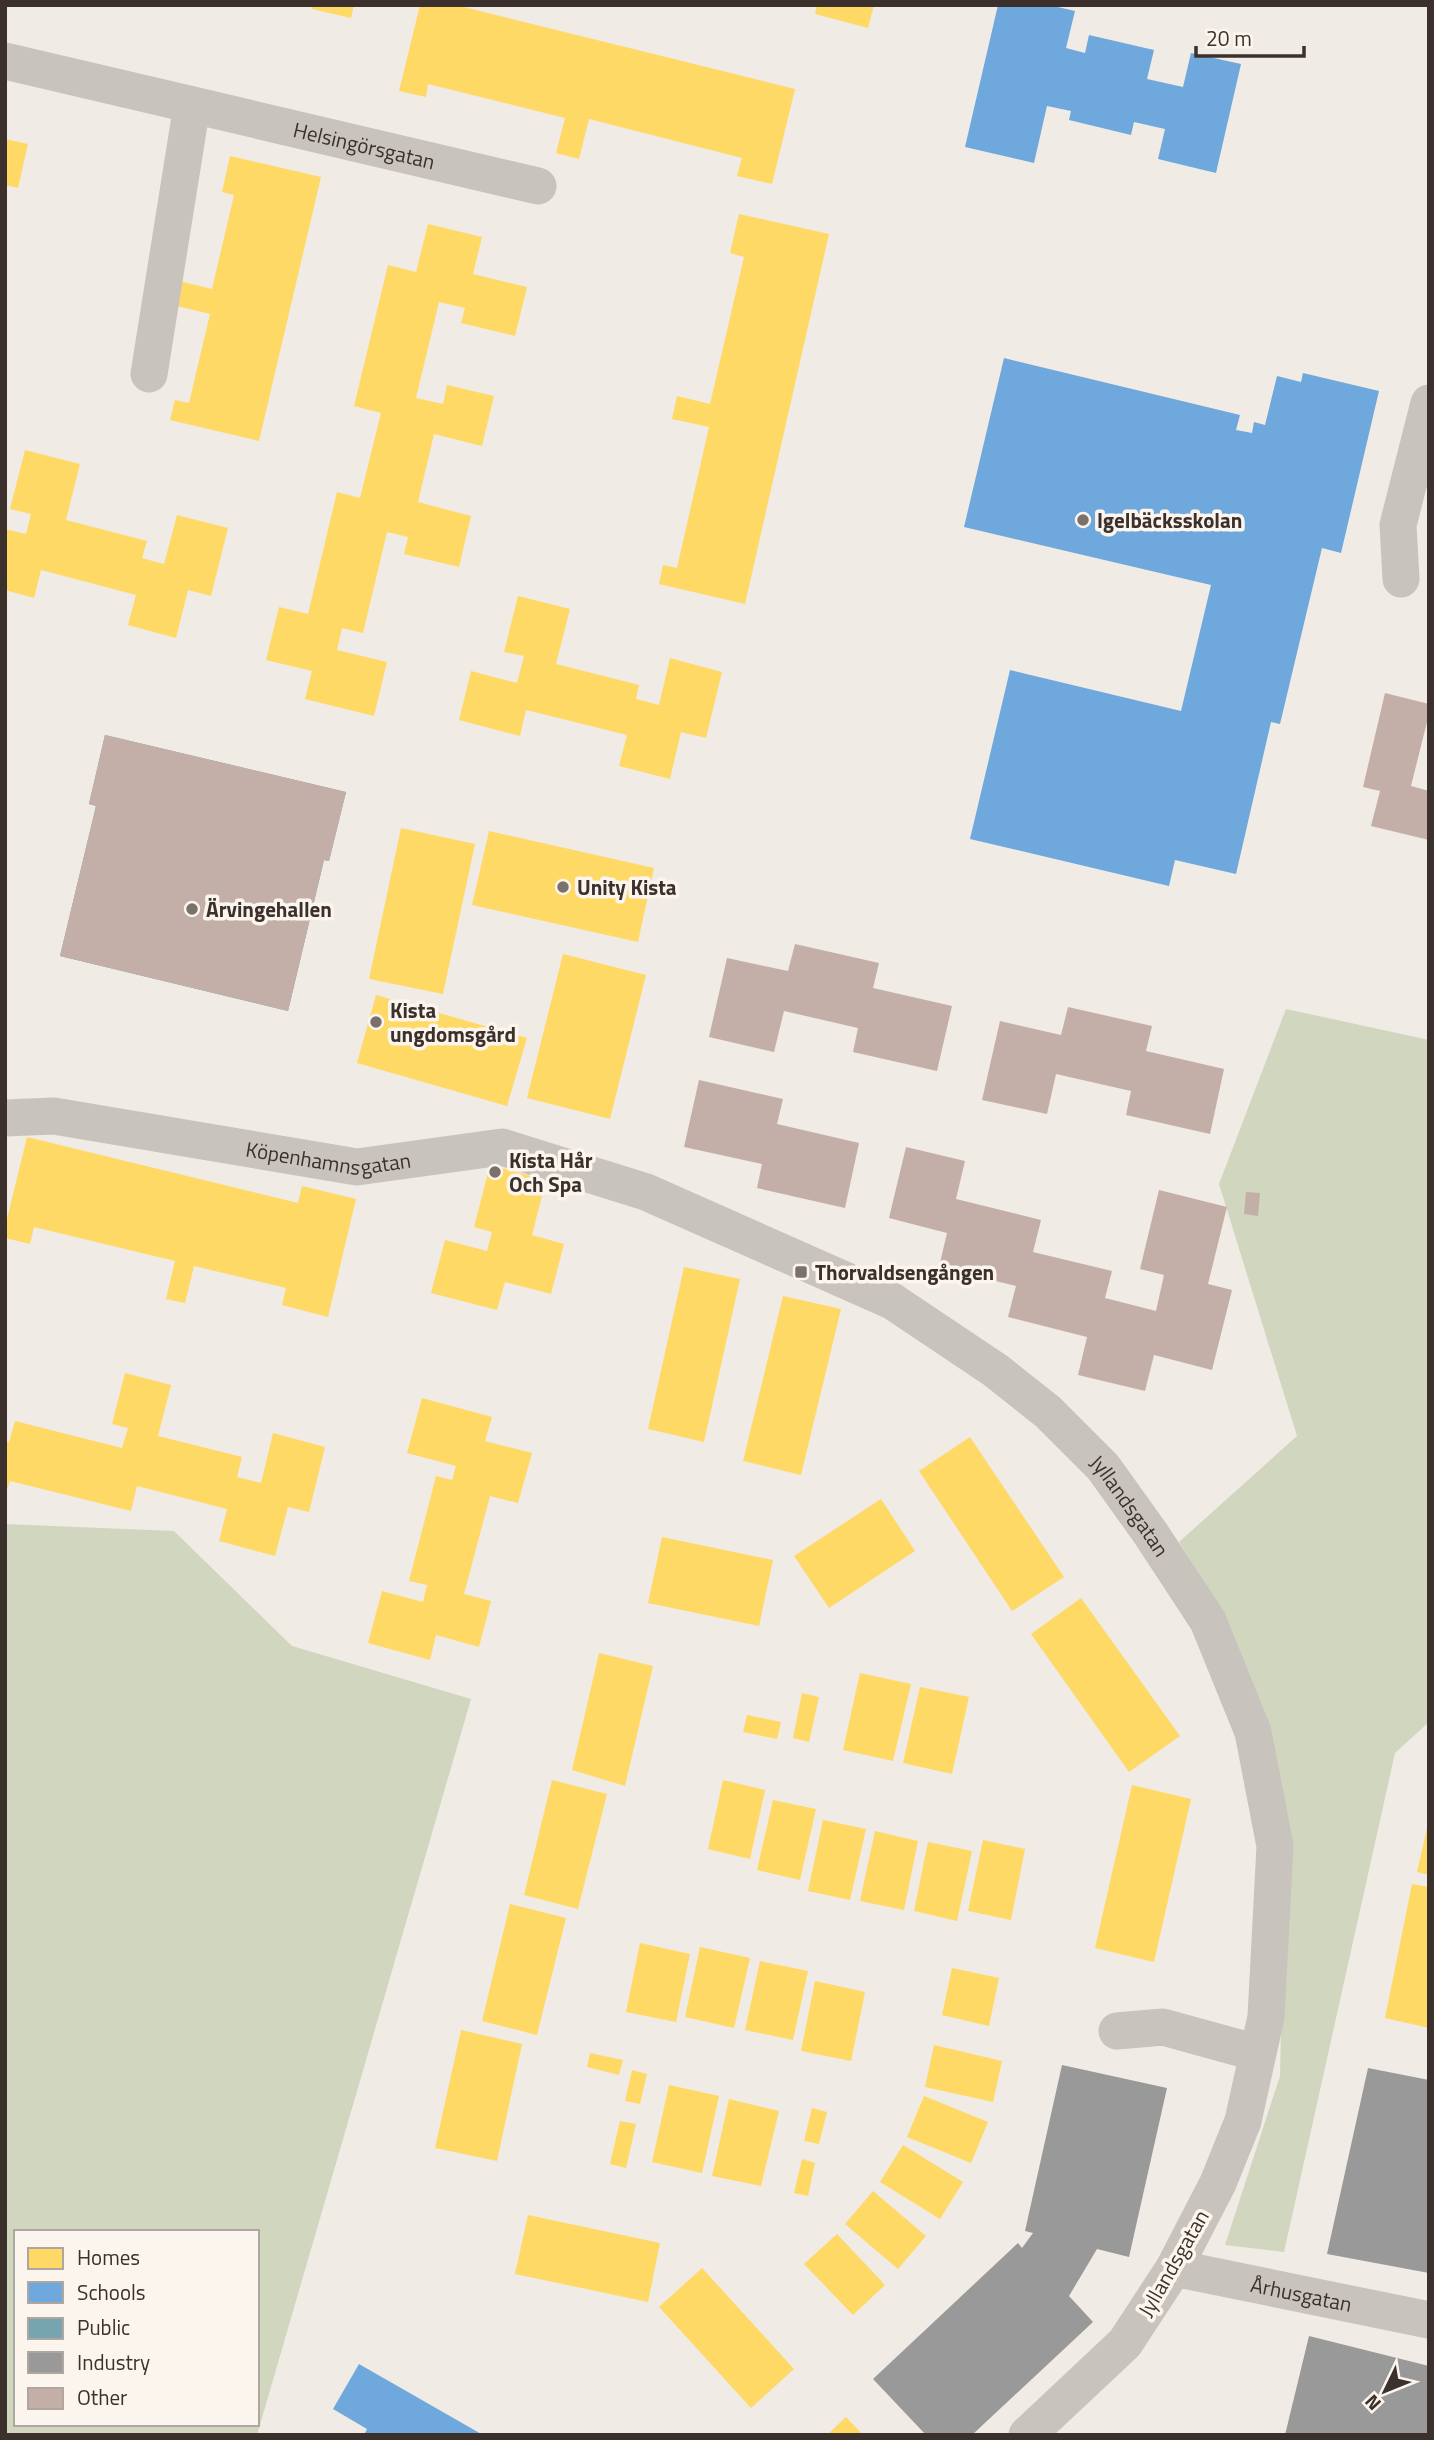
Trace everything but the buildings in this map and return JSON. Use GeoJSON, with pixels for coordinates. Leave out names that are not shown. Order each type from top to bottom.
{"type":"FeatureCollection","features":[{"type":"Feature","properties":{"kind":"street","name":"Helsingörsgatan"},"geometry":{"type":"LineString","coordinates":[[5,61],[538,186]]}},
{"type":"Feature","properties":{"kind":"street"},"geometry":{"type":"LineString","coordinates":[[149,374],[192,105]]}},
{"type":"Feature","properties":{"kind":"street"},"geometry":{"type":"LineString","coordinates":[[1401,579],[1398,525],[1429,403]]}},
{"type":"Feature","properties":{"kind":"street","name":"Köpenhamnsgatan"},"geometry":{"type":"LineString","coordinates":[[5,1118],[54,1116],[357,1167],[502,1147],[646,1192]]}},
{"type":"Feature","properties":{"kind":"street","name":"Jyllandsgatan"},"geometry":{"type":"LineString","coordinates":[[646,1192],[892,1301],[995,1370],[1048,1412],[1103,1467],[1208,1621],[1253,1732],[1275,1846],[1266,2017],[1243,2121],[1218,2183],[1174,2267],[1125,2343],[1027,2435]]}},
{"type":"Feature","properties":{"kind":"street"},"geometry":{"type":"LineString","coordinates":[[1117,2031],[1163,2026],[1257,2053]]}},
{"type":"Feature","properties":{"kind":"street","name":"Århusgatan"},"geometry":{"type":"LineString","coordinates":[[1174,2267],[1429,2320]]}},
{"type":"Feature","properties":{"kind":"green space"},"geometry":{"type":"Polygon","coordinates":[[[1286,1009],[1429,1040],[1429,1722],[1395,1753],[1284,2252],[1225,2245],[1280,2076],[1286,1811],[1210,1592],[1179,1542],[1297,1436],[1219,1184],[1286,1009]]]}},
{"type":"Feature","properties":{"kind":"green space"},"geometry":{"type":"Polygon","coordinates":[[[5,1524],[174,1531],[292,1646],[471,1699],[257,2435],[5,2435],[5,1524]]]}},
{"type":"Feature","properties":{"kind":"place","name":"Igelbäcksskolan"},"geometry":{"type":"Point","coordinates":[1083,520]}},
{"type":"Feature","properties":{"kind":"place","name":"Unity Kista"},"geometry":{"type":"Point","coordinates":[563,887]}},
{"type":"Feature","properties":{"kind":"place","name":"Ärvingehallen"},"geometry":{"type":"Point","coordinates":[192,909]}},
{"type":"Feature","properties":{"kind":"place","name":"Kista ungdomsgård"},"geometry":{"type":"Point","coordinates":[376,1022]}},
{"type":"Feature","properties":{"kind":"place","name":"Kista Hår Och Spa"},"geometry":{"type":"Point","coordinates":[495,1172]}},
{"type":"Feature","properties":{"kind":"place","name":"Thorvaldsengången"},"geometry":{"type":"Point","coordinates":[801,1272]}}]}
